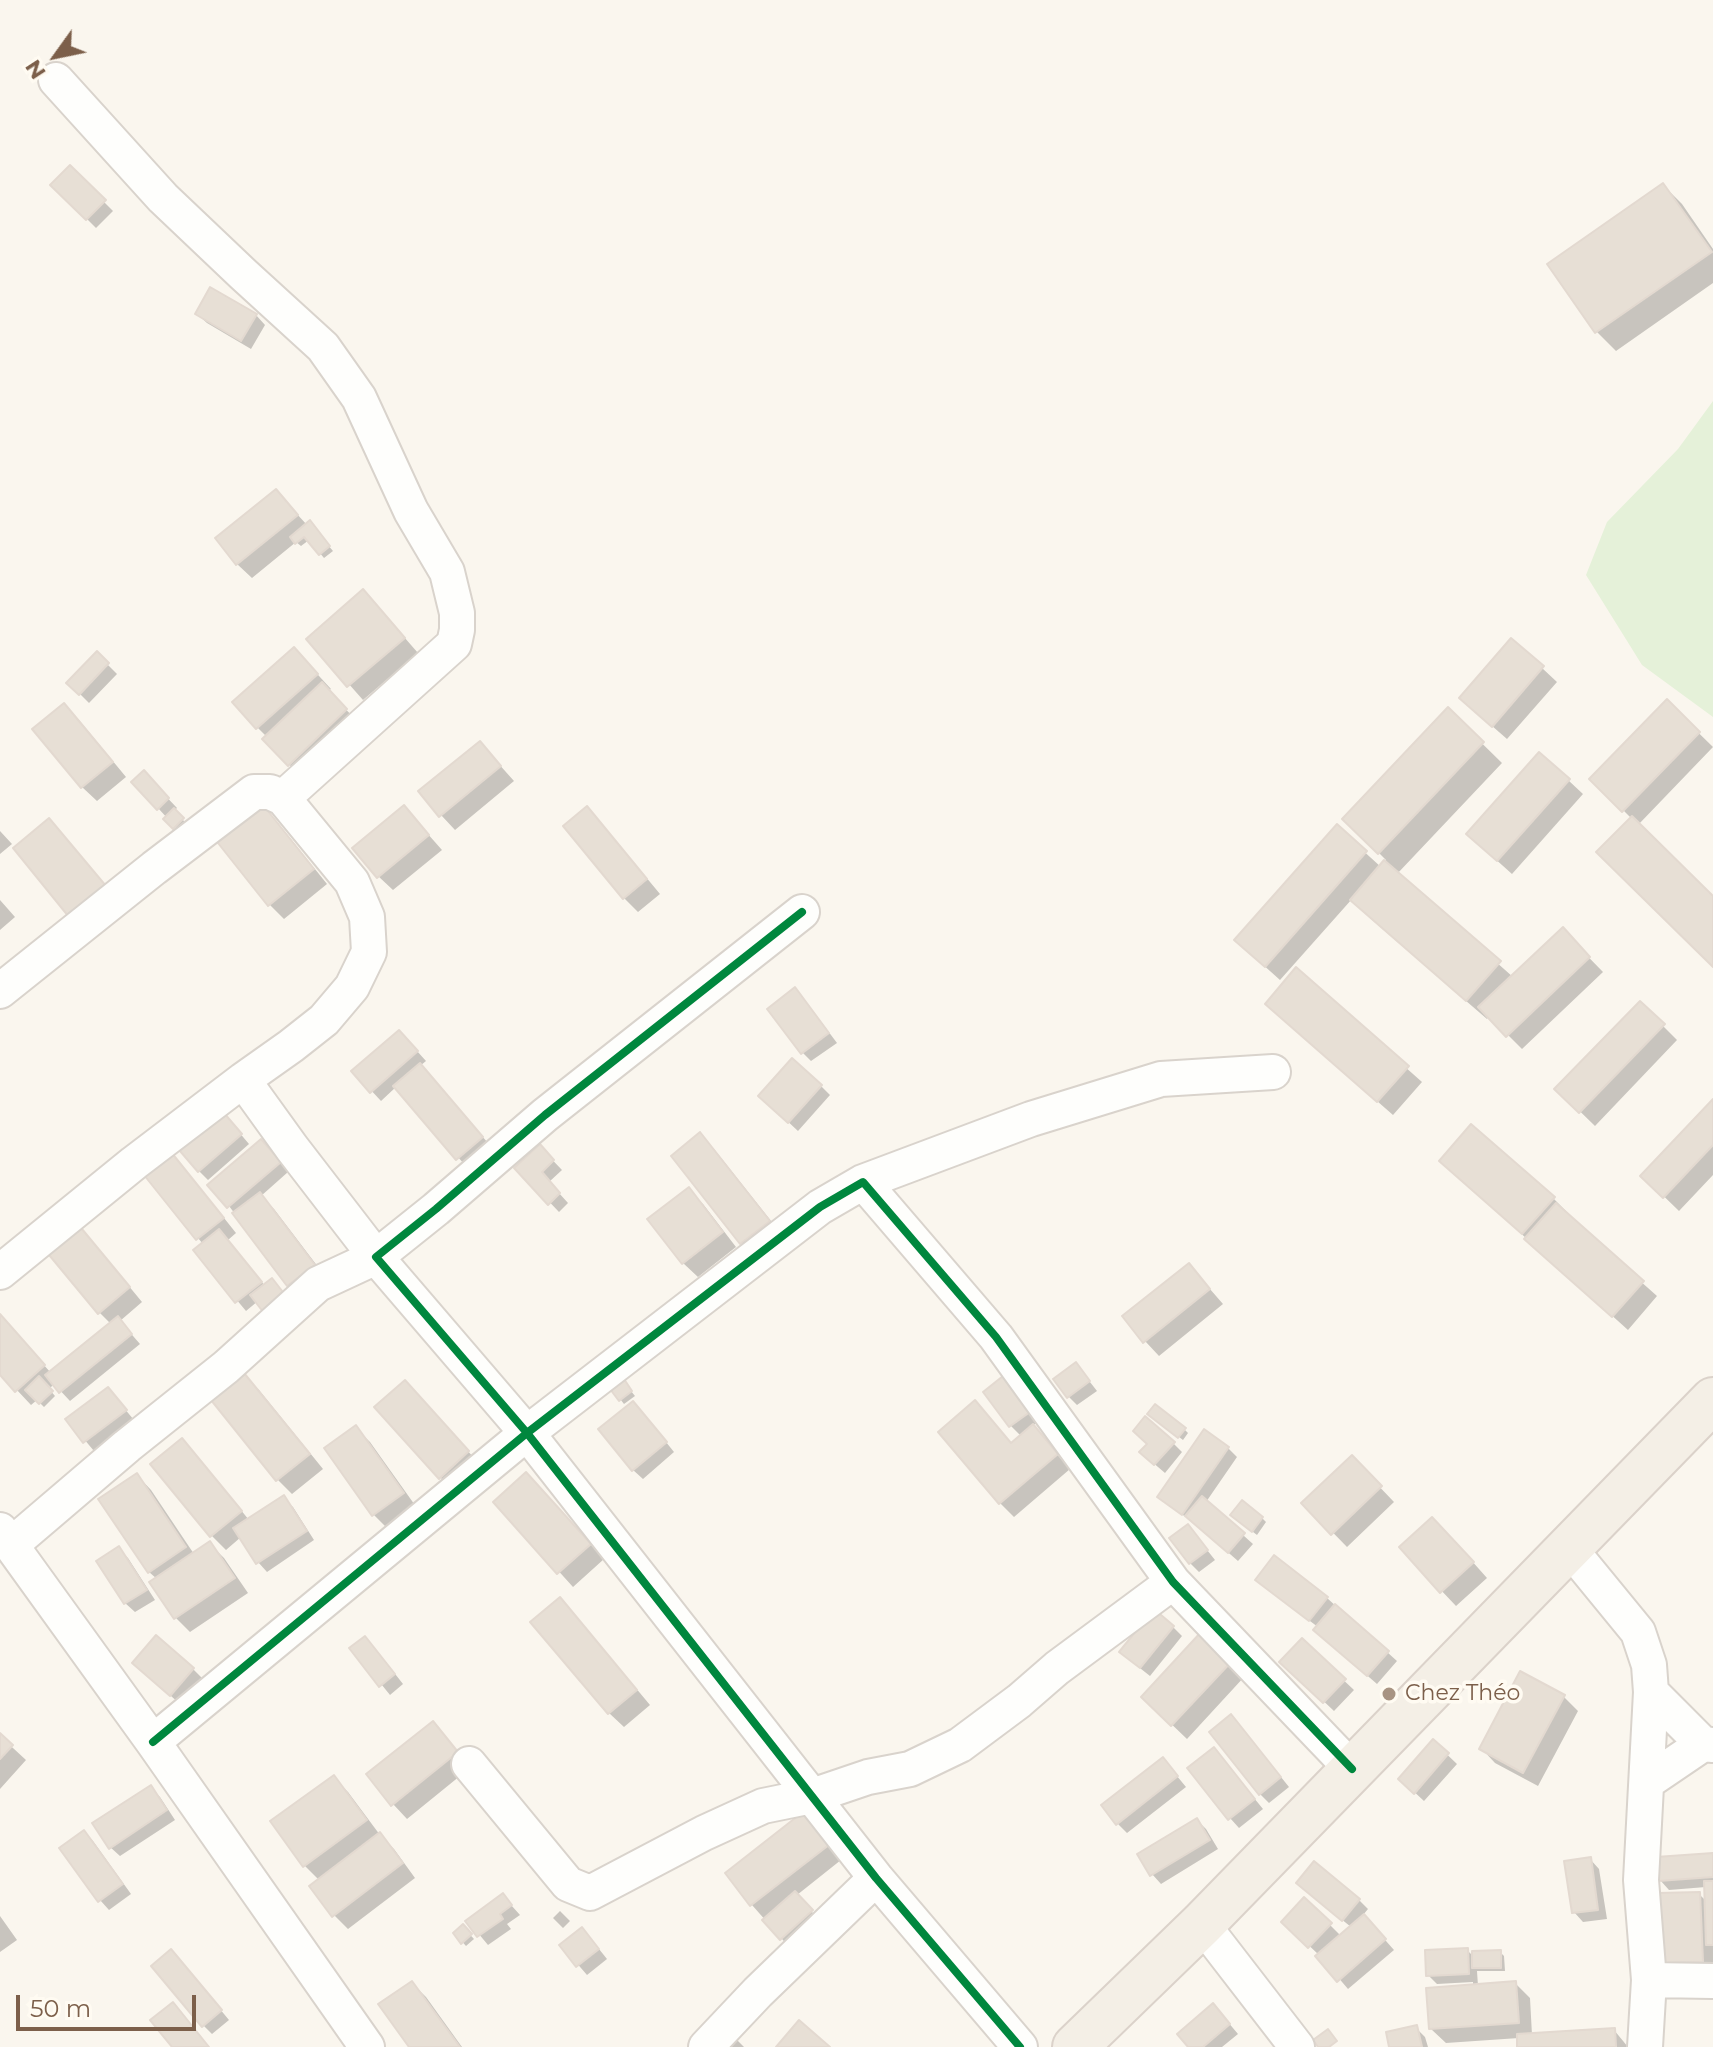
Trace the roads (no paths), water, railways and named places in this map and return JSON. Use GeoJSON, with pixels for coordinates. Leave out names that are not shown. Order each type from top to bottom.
{"type":"FeatureCollection","features":[{"type":"Feature","properties":{"kind":"main road"},"geometry":{"type":"LineString","coordinates":[[1081,2045],[1713,1400]]}},
{"type":"Feature","properties":{"kind":"street"},"geometry":{"type":"LineString","coordinates":[[56,80],[163,198],[323,347],[359,398],[411,511],[447,572],[457,613],[454,644],[283,798]]}},
{"type":"Feature","properties":{"kind":"street"},"geometry":{"type":"LineString","coordinates":[[0,991],[254,792],[270,792],[283,798],[352,882],[367,917],[369,952],[352,987],[324,1020],[134,1163],[0,1272]]}},
{"type":"Feature","properties":{"kind":"street"},"geometry":{"type":"LineString","coordinates":[[367,2047],[6,1537],[226,1367],[318,1284],[376,1257],[545,1115],[802,912]]}},
{"type":"Feature","properties":{"kind":"street"},"geometry":{"type":"LineString","coordinates":[[153,1742],[527,1433],[820,1207],[863,1182],[1031,1119],[1161,1079],[1273,1072]]}},
{"type":"Feature","properties":{"kind":"street"},"geometry":{"type":"LineString","coordinates":[[243,1080],[376,1257],[527,1433],[876,1878],[1020,2047]]}},
{"type":"Feature","properties":{"kind":"street"},"geometry":{"type":"LineString","coordinates":[[863,1182],[996,1337],[1173,1582],[1352,1769]]}},
{"type":"Feature","properties":{"kind":"street"},"geometry":{"type":"LineString","coordinates":[[1570,1549],[1638,1632],[1649,1665],[1651,1692],[1641,1880],[1649,1980],[1645,2047]]}},
{"type":"Feature","properties":{"kind":"street"},"geometry":{"type":"LineString","coordinates":[[469,1764],[568,1884],[590,1893],[763,1806],[812,1796],[868,1777],[910,1769],[960,1745],[1173,1582]]}},
{"type":"Feature","properties":{"kind":"street"},"geometry":{"type":"LineString","coordinates":[[1647,1782],[1708,1744],[1651,1692]]}},
{"type":"Feature","properties":{"kind":"street"},"geometry":{"type":"LineString","coordinates":[[706,2047],[876,1878]]}},
{"type":"Feature","properties":{"kind":"street"},"geometry":{"type":"LineString","coordinates":[[1202,1924],[1297,2047]]}},
{"type":"Feature","properties":{"kind":"street"},"geometry":{"type":"LineString","coordinates":[[1649,1980],[1713,1981]]}},
{"type":"Feature","properties":{"kind":"place","name":"Chez Théo"},"geometry":{"type":"Point","coordinates":[1389,1694]}}]}
